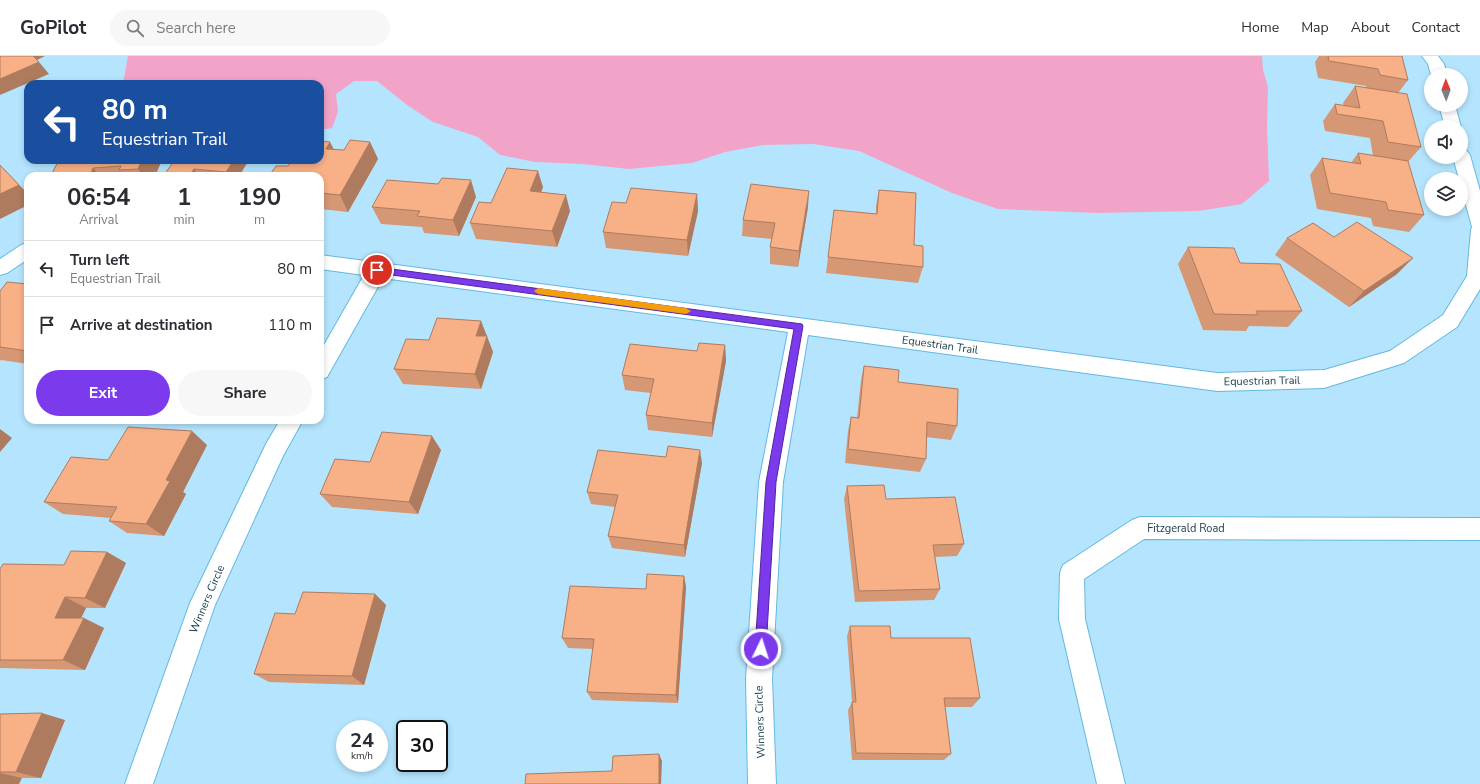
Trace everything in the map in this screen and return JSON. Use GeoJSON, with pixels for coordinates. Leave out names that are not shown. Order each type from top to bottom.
{"type":"FeatureCollection","features":[{"type":"Feature","properties":{"kind":"street"},"geometry":{"type":"LineString","coordinates":[[1430,56],[1437,68]]}},
{"type":"Feature","properties":{"kind":"street"},"geometry":{"type":"LineString","coordinates":[[1463,164],[1480,224]]}},
{"type":"Feature","properties":{"kind":"street","name":"Equestrian Trail"},"geometry":{"type":"LineString","coordinates":[[324,263],[1217,382],[1324,379],[1397,357],[1450,321],[1477,277],[1480,230]]}},
{"type":"Feature","properties":{"kind":"street"},"geometry":{"type":"LineString","coordinates":[[0,268],[24,253]]}},
{"type":"Feature","properties":{"kind":"street"},"geometry":{"type":"LineString","coordinates":[[324,364],[377,270]]}},
{"type":"Feature","properties":{"kind":"street","name":"Winners Circle"},"geometry":{"type":"LineString","coordinates":[[762,784],[759,679],[771,482],[799,326]]}},
{"type":"Feature","properties":{"kind":"street","name":"Winners Circle"},"geometry":{"type":"LineString","coordinates":[[139,784],[203,603],[274,451],[290,424]]}},
{"type":"Feature","properties":{"kind":"street","name":"Fitzgerald Road"},"geometry":{"type":"LineString","coordinates":[[1111,784],[1072,619],[1072,573],[1140,528],[1480,529]]}},
{"type":"Feature","properties":{"kind":"shaded area"},"geometry":{"type":"Polygon","coordinates":[[[128,56],[1262,56],[1263,70],[1268,87],[1267,127],[1269,181],[1242,204],[1199,211],[1097,213],[998,209],[952,193],[859,151],[813,144],[763,145],[725,152],[692,163],[629,169],[583,164],[535,162],[500,155],[478,137],[433,122],[407,105],[377,81],[354,81],[336,94],[338,112],[332,128],[324,129],[324,80],[124,80],[128,56]]]}},
{"type":"Feature","properties":{"kind":"building"},"geometry":{"type":"Polygon","coordinates":[[[0,56],[33,56],[39,62],[0,79],[0,56]]]}},
{"type":"Feature","properties":{"kind":"building"},"geometry":{"type":"Polygon","coordinates":[[[1328,56],[1402,56],[1408,80],[1380,75],[1378,69],[1329,61],[1328,56]]]}},
{"type":"Feature","properties":{"kind":"building"},"geometry":{"type":"Polygon","coordinates":[[[1355,86],[1407,94],[1421,147],[1388,142],[1383,121],[1337,114],[1335,104],[1360,108],[1355,86]]]}},
{"type":"Feature","properties":{"kind":"building"},"geometry":{"type":"Polygon","coordinates":[[[350,140],[370,142],[340,195],[324,193],[324,172],[272,172],[276,166],[288,166],[289,164],[324,164],[324,141],[330,142],[326,149],[344,150],[350,140]]]}},
{"type":"Feature","properties":{"kind":"building"},"geometry":{"type":"Polygon","coordinates":[[[1358,153],[1408,161],[1424,215],[1388,210],[1386,202],[1330,193],[1322,158],[1361,164],[1358,153]]]}},
{"type":"Feature","properties":{"kind":"building"},"geometry":{"type":"Polygon","coordinates":[[[57,164],[140,164],[138,169],[119,170],[121,166],[93,168],[91,172],[53,172],[57,164]]]}},
{"type":"Feature","properties":{"kind":"building"},"geometry":{"type":"Polygon","coordinates":[[[172,164],[231,164],[226,172],[194,169],[192,172],[166,172],[172,164]]]}},
{"type":"Feature","properties":{"kind":"building"},"geometry":{"type":"Polygon","coordinates":[[[0,165],[19,185],[0,194],[0,165]]]}},
{"type":"Feature","properties":{"kind":"building"},"geometry":{"type":"Polygon","coordinates":[[[507,168],[538,171],[530,191],[566,195],[552,231],[470,223],[479,202],[491,203],[507,168]]]}},
{"type":"Feature","properties":{"kind":"building"},"geometry":{"type":"Polygon","coordinates":[[[442,178],[471,180],[453,220],[417,216],[420,211],[372,207],[387,180],[438,184],[442,178]]]}},
{"type":"Feature","properties":{"kind":"building"},"geometry":{"type":"Polygon","coordinates":[[[751,184],[809,191],[799,251],[770,247],[775,223],[743,220],[751,184]]]}},
{"type":"Feature","properties":{"kind":"building"},"geometry":{"type":"Polygon","coordinates":[[[631,188],[697,194],[687,240],[603,232],[612,202],[626,203],[631,188]]]}},
{"type":"Feature","properties":{"kind":"building"},"geometry":{"type":"Polygon","coordinates":[[[879,190],[916,193],[914,245],[923,246],[923,267],[828,257],[834,210],[877,214],[879,190]]]}},
{"type":"Feature","properties":{"kind":"building"},"geometry":{"type":"Polygon","coordinates":[[[1357,222],[1413,258],[1364,291],[1287,238],[1313,223],[1334,237],[1357,222]]]}},
{"type":"Feature","properties":{"kind":"building"},"geometry":{"type":"Polygon","coordinates":[[[1188,247],[1234,248],[1240,263],[1280,264],[1302,311],[1256,311],[1258,315],[1214,314],[1188,247]]]}},
{"type":"Feature","properties":{"kind":"building"},"geometry":{"type":"Polygon","coordinates":[[[7,282],[24,284],[24,350],[0,347],[0,291],[7,282]]]}},
{"type":"Feature","properties":{"kind":"building"},"geometry":{"type":"Polygon","coordinates":[[[437,318],[481,321],[476,336],[487,336],[475,374],[394,369],[406,339],[429,340],[437,318]]]}},
{"type":"Feature","properties":{"kind":"building"},"geometry":{"type":"Polygon","coordinates":[[[699,343],[725,345],[712,423],[646,415],[654,379],[622,375],[630,344],[697,351],[699,343]]]}},
{"type":"Feature","properties":{"kind":"building"},"geometry":{"type":"Polygon","coordinates":[[[864,366],[899,370],[898,382],[958,389],[957,426],[927,422],[926,459],[848,449],[851,417],[859,418],[864,366]]]}},
{"type":"Feature","properties":{"kind":"building"},"geometry":{"type":"Polygon","coordinates":[[[128,427],[192,431],[166,480],[170,481],[146,524],[109,521],[117,507],[44,502],[71,457],[108,460],[128,427]]]}},
{"type":"Feature","properties":{"kind":"building"},"geometry":{"type":"Polygon","coordinates":[[[382,432],[432,436],[409,502],[320,494],[335,459],[370,462],[382,432]]]}},
{"type":"Feature","properties":{"kind":"building"},"geometry":{"type":"Polygon","coordinates":[[[668,446],[700,450],[684,545],[608,536],[618,495],[587,492],[598,450],[666,457],[668,446]]]}},
{"type":"Feature","properties":{"kind":"building"},"geometry":{"type":"Polygon","coordinates":[[[884,485],[886,499],[955,497],[964,544],[933,545],[940,589],[859,591],[847,486],[884,485]]]}},
{"type":"Feature","properties":{"kind":"building"},"geometry":{"type":"Polygon","coordinates":[[[71,551],[107,552],[85,598],[65,597],[55,618],[84,618],[63,660],[0,660],[0,569],[3,564],[64,565],[71,551]]]}},
{"type":"Feature","properties":{"kind":"building"},"geometry":{"type":"Polygon","coordinates":[[[647,574],[684,576],[676,695],[587,692],[594,639],[562,638],[570,586],[646,589],[647,574]]]}},
{"type":"Feature","properties":{"kind":"building"},"geometry":{"type":"Polygon","coordinates":[[[303,592],[375,594],[352,676],[254,674],[275,613],[295,614],[303,592]]]}},
{"type":"Feature","properties":{"kind":"building"},"geometry":{"type":"Polygon","coordinates":[[[850,626],[890,626],[891,638],[970,638],[980,698],[944,698],[951,754],[856,753],[852,702],[856,702],[850,626]]]}},
{"type":"Feature","properties":{"kind":"building"},"geometry":{"type":"Polygon","coordinates":[[[42,713],[16,772],[0,772],[0,714],[42,713]]]}},
{"type":"Feature","properties":{"kind":"building"},"geometry":{"type":"Polygon","coordinates":[[[659,754],[659,784],[525,784],[526,774],[612,771],[613,756],[659,754]]]}},
{"type":"Feature","properties":{"kind":"slow traffic"},"geometry":{"type":"LineString","coordinates":[[538,291],[686,311]]}},
{"type":"Feature","properties":{"kind":"route"},"geometry":{"type":"LineString","coordinates":[[377,270],[799,326],[771,482],[761,649]]}}]}
